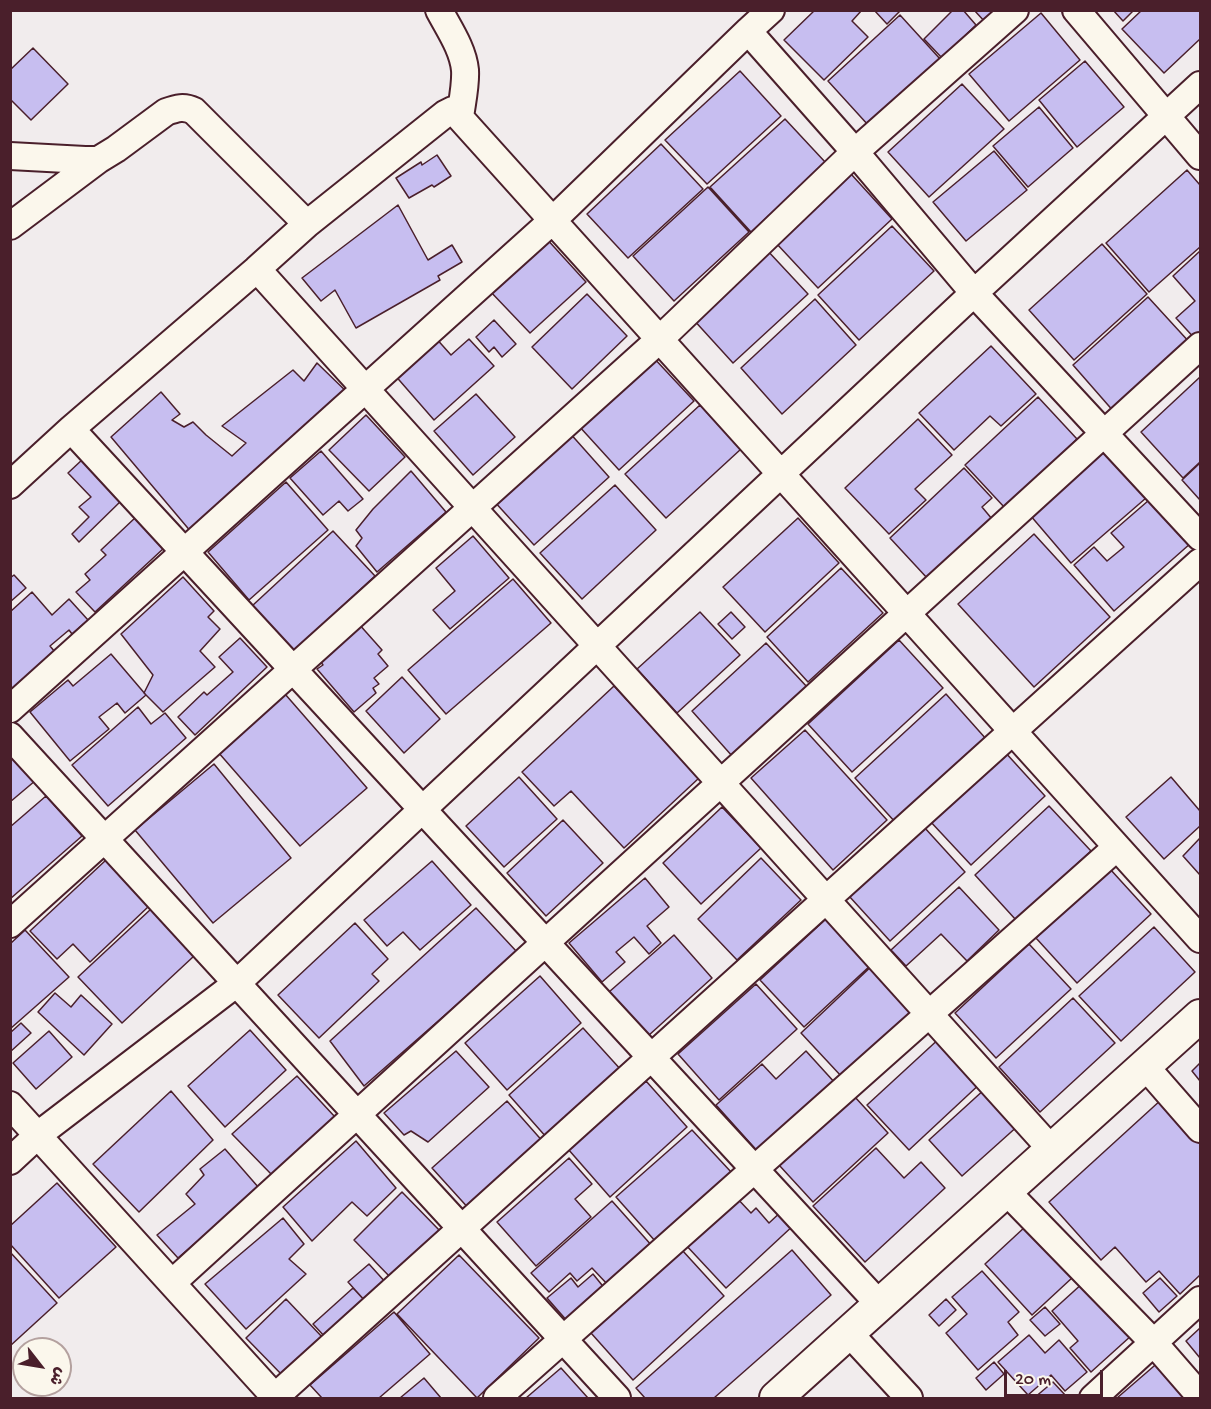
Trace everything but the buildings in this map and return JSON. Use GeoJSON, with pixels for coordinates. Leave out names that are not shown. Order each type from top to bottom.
{"type":"FeatureCollection","features":[{"type":"Feature","properties":{"kind":"street"},"geometry":{"type":"LineString","coordinates":[[439,10],[463,59],[465,73],[460,117]]}},
{"type":"Feature","properties":{"kind":"street"},"geometry":{"type":"LineString","coordinates":[[10,709],[553,220],[771,10]]}},
{"type":"Feature","properties":{"kind":"street"},"geometry":{"type":"LineString","coordinates":[[10,924],[660,339],[855,152],[1015,10]]}},
{"type":"Feature","properties":{"kind":"street"},"geometry":{"type":"LineString","coordinates":[[1076,10],[1200,156]]}},
{"type":"Feature","properties":{"kind":"street"},"geometry":{"type":"LineString","coordinates":[[748,31],[855,152],[974,293],[1200,537]]}},
{"type":"Feature","properties":{"kind":"street"},"geometry":{"type":"LineString","coordinates":[[10,1161],[38,1135],[237,983],[974,293],[1200,86]]}},
{"type":"Feature","properties":{"kind":"street"},"geometry":{"type":"LineString","coordinates":[[10,226],[166,112],[186,107],[194,111],[307,224]]}},
{"type":"Feature","properties":{"kind":"street"},"geometry":{"type":"LineString","coordinates":[[10,485],[307,224],[453,110],[1200,939]]}},
{"type":"Feature","properties":{"kind":"street"},"geometry":{"type":"LineString","coordinates":[[10,156],[98,160]]}},
{"type":"Feature","properties":{"kind":"street"},"geometry":{"type":"LineString","coordinates":[[257,269],[1052,1150]]}},
{"type":"Feature","properties":{"kind":"street"},"geometry":{"type":"LineString","coordinates":[[172,1283],[1200,346]]}},
{"type":"Feature","properties":{"kind":"street"},"geometry":{"type":"LineString","coordinates":[[71,429],[880,1305]]}},
{"type":"Feature","properties":{"kind":"street"},"geometry":{"type":"LineString","coordinates":[[10,1105],[275,1398],[1200,562]]}},
{"type":"Feature","properties":{"kind":"street"},"geometry":{"type":"LineString","coordinates":[[10,736],[617,1398]]}},
{"type":"Feature","properties":{"kind":"street"},"geometry":{"type":"LineString","coordinates":[[497,1398],[1117,847]]}},
{"type":"Feature","properties":{"kind":"street"},"geometry":{"type":"LineString","coordinates":[[776,1398],[1200,1016]]}},
{"type":"Feature","properties":{"kind":"street"},"geometry":{"type":"LineString","coordinates":[[1145,1066],[1200,1129]]}},
{"type":"Feature","properties":{"kind":"street"},"geometry":{"type":"LineString","coordinates":[[1006,1191],[1154,1343],[1200,1396]]}},
{"type":"Feature","properties":{"kind":"street"},"geometry":{"type":"LineString","coordinates":[[1093,1398],[1200,1300]]}},
{"type":"Feature","properties":{"kind":"street"},"geometry":{"type":"LineString","coordinates":[[849,1332],[909,1398]]}}]}
